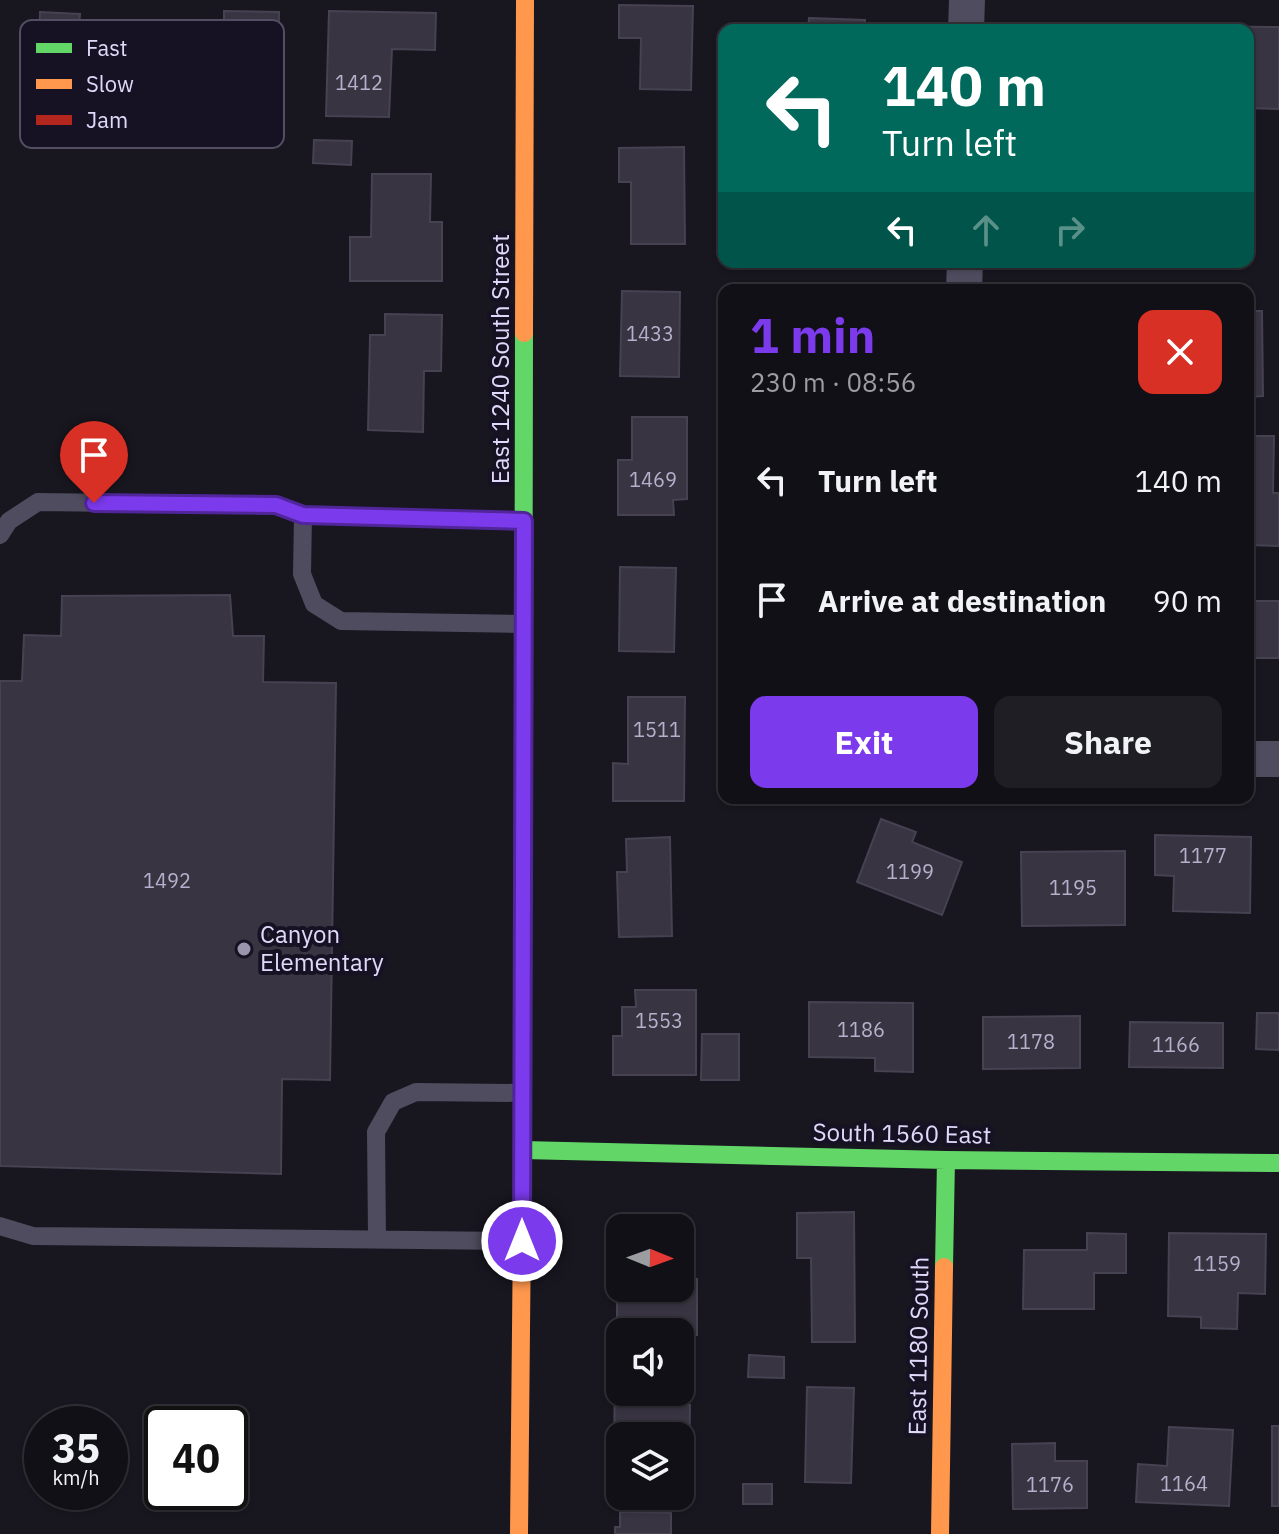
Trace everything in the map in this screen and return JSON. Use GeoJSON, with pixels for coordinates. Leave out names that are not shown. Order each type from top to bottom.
{"type":"FeatureCollection","features":[{"type":"Feature","properties":{"kind":"street","name":"East 1240 South Street"},"geometry":{"type":"LineString","coordinates":[[519,1534],[523,1150],[525,0]]}},
{"type":"Feature","properties":{"kind":"street"},"geometry":{"type":"LineString","coordinates":[[966,24],[967,0]]}},
{"type":"Feature","properties":{"kind":"street"},"geometry":{"type":"LineString","coordinates":[[1254,759],[1279,759]]}},
{"type":"Feature","properties":{"kind":"street","name":"South 1560 East"},"geometry":{"type":"LineString","coordinates":[[523,1150],[946,1160],[1279,1163]]}},
{"type":"Feature","properties":{"kind":"street","name":"East 1180 South"},"geometry":{"type":"LineString","coordinates":[[940,1534],[946,1160]]}},
{"type":"Feature","properties":{"kind":"lane"},"geometry":{"type":"LineString","coordinates":[[0,535],[9,521],[38,502],[276,505],[303,515],[524,521]]}},
{"type":"Feature","properties":{"kind":"lane"},"geometry":{"type":"LineString","coordinates":[[303,515],[302,574],[314,604],[341,621],[524,624]]}},
{"type":"Feature","properties":{"kind":"lane"},"geometry":{"type":"LineString","coordinates":[[377,1238],[376,1132],[393,1102],[416,1092],[523,1093]]}},
{"type":"Feature","properties":{"kind":"lane"},"geometry":{"type":"LineString","coordinates":[[0,1226],[33,1236],[522,1241]]}},
{"type":"Feature","properties":{"kind":"building"},"geometry":{"type":"Polygon","coordinates":[[[619,5],[693,6],[691,90],[640,89],[641,38],[619,38],[619,5]]]}},
{"type":"Feature","properties":{"kind":"building"},"geometry":{"type":"Polygon","coordinates":[[[224,11],[279,12],[279,20],[224,20],[224,11]]]}},
{"type":"Feature","properties":{"kind":"building"},"geometry":{"type":"Polygon","coordinates":[[[329,11],[436,13],[435,50],[392,49],[389,117],[326,116],[329,11]]]}},
{"type":"Feature","properties":{"kind":"building"},"geometry":{"type":"Polygon","coordinates":[[[40,12],[80,14],[80,20],[40,20],[40,12]]]}},
{"type":"Feature","properties":{"kind":"building"},"geometry":{"type":"Polygon","coordinates":[[[809,18],[865,20],[865,24],[808,24],[809,18]]]}},
{"type":"Feature","properties":{"kind":"building"},"geometry":{"type":"Polygon","coordinates":[[[1254,27],[1279,27],[1279,109],[1254,108],[1254,27]]]}},
{"type":"Feature","properties":{"kind":"building"},"geometry":{"type":"Polygon","coordinates":[[[314,140],[352,141],[351,165],[313,163],[314,140]]]}},
{"type":"Feature","properties":{"kind":"building"},"geometry":{"type":"Polygon","coordinates":[[[684,147],[685,244],[631,244],[631,182],[619,182],[619,148],[684,147]]]}},
{"type":"Feature","properties":{"kind":"building"},"geometry":{"type":"Polygon","coordinates":[[[372,174],[431,174],[430,222],[442,222],[442,281],[350,281],[350,237],[371,237],[372,174]]]}},
{"type":"Feature","properties":{"kind":"building"},"geometry":{"type":"Polygon","coordinates":[[[622,291],[680,292],[679,377],[620,376],[622,291]]]}},
{"type":"Feature","properties":{"kind":"building"},"geometry":{"type":"Polygon","coordinates":[[[1254,311],[1262,311],[1263,396],[1254,397],[1254,311]]]}},
{"type":"Feature","properties":{"kind":"building"},"geometry":{"type":"Polygon","coordinates":[[[385,314],[442,315],[441,371],[424,371],[423,432],[368,430],[370,335],[385,335],[385,314]]]}},
{"type":"Feature","properties":{"kind":"building"},"geometry":{"type":"Polygon","coordinates":[[[632,417],[687,417],[687,499],[673,500],[674,515],[618,515],[618,460],[632,460],[632,417]]]}},
{"type":"Feature","properties":{"kind":"building"},"geometry":{"type":"Polygon","coordinates":[[[1254,436],[1274,436],[1273,493],[1279,493],[1279,546],[1254,545],[1254,436]]]}},
{"type":"Feature","properties":{"kind":"building"},"geometry":{"type":"Polygon","coordinates":[[[620,567],[676,568],[674,652],[619,651],[620,567]]]}},
{"type":"Feature","properties":{"kind":"building","name":"Canyon Elementary"},"geometry":{"type":"Polygon","coordinates":[[[230,595],[233,636],[264,636],[263,682],[336,683],[330,1080],[282,1079],[281,1174],[0,1166],[0,681],[22,681],[24,635],[61,636],[62,596],[230,595]]]}},
{"type":"Feature","properties":{"kind":"building"},"geometry":{"type":"Polygon","coordinates":[[[1254,601],[1279,601],[1279,658],[1254,658],[1254,601]]]}},
{"type":"Feature","properties":{"kind":"building"},"geometry":{"type":"Polygon","coordinates":[[[628,697],[685,697],[684,801],[613,801],[613,763],[628,764],[628,697]]]}},
{"type":"Feature","properties":{"kind":"building"},"geometry":{"type":"Polygon","coordinates":[[[881,819],[916,832],[912,842],[962,862],[942,915],[857,882],[881,819]]]}},
{"type":"Feature","properties":{"kind":"building"},"geometry":{"type":"Polygon","coordinates":[[[1155,835],[1251,837],[1250,913],[1173,911],[1174,876],[1155,875],[1155,835]]]}},
{"type":"Feature","properties":{"kind":"building"},"geometry":{"type":"Polygon","coordinates":[[[670,837],[672,936],[619,937],[617,872],[627,872],[626,839],[670,837]]]}},
{"type":"Feature","properties":{"kind":"building"},"geometry":{"type":"Polygon","coordinates":[[[1125,851],[1125,925],[1022,926],[1021,852],[1125,851]]]}},
{"type":"Feature","properties":{"kind":"building"},"geometry":{"type":"Polygon","coordinates":[[[635,990],[696,990],[696,1075],[613,1075],[613,1036],[622,1036],[622,1007],[636,1007],[635,990]]]}},
{"type":"Feature","properties":{"kind":"building"},"geometry":{"type":"Polygon","coordinates":[[[809,1002],[913,1003],[913,1072],[875,1071],[875,1058],[809,1057],[809,1002]]]}},
{"type":"Feature","properties":{"kind":"building"},"geometry":{"type":"Polygon","coordinates":[[[1257,1013],[1279,1013],[1279,1050],[1256,1049],[1257,1013]]]}},
{"type":"Feature","properties":{"kind":"building"},"geometry":{"type":"Polygon","coordinates":[[[1080,1016],[1080,1068],[983,1069],[983,1017],[1080,1016]]]}},
{"type":"Feature","properties":{"kind":"building"},"geometry":{"type":"Polygon","coordinates":[[[1130,1022],[1223,1023],[1223,1068],[1129,1067],[1130,1022]]]}},
{"type":"Feature","properties":{"kind":"building"},"geometry":{"type":"Polygon","coordinates":[[[702,1034],[739,1034],[739,1080],[701,1080],[702,1034]]]}},
{"type":"Feature","properties":{"kind":"building"},"geometry":{"type":"Polygon","coordinates":[[[854,1212],[855,1342],[812,1342],[811,1258],[797,1258],[797,1213],[854,1212]]]}},
{"type":"Feature","properties":{"kind":"building"},"geometry":{"type":"Polygon","coordinates":[[[1087,1233],[1126,1234],[1126,1273],[1094,1273],[1094,1309],[1023,1309],[1024,1250],[1087,1250],[1087,1233]]]}},
{"type":"Feature","properties":{"kind":"building"},"geometry":{"type":"Polygon","coordinates":[[[1169,1233],[1266,1234],[1265,1294],[1238,1293],[1237,1329],[1201,1328],[1201,1317],[1168,1316],[1169,1233]]]}},
{"type":"Feature","properties":{"kind":"building"},"geometry":{"type":"Polygon","coordinates":[[[694,1279],[697,1279],[697,1335],[694,1335],[694,1318],[617,1318],[617,1302],[694,1302],[694,1279]]]}},
{"type":"Feature","properties":{"kind":"building"},"geometry":{"type":"Polygon","coordinates":[[[749,1355],[784,1357],[784,1378],[748,1377],[749,1355]]]}},
{"type":"Feature","properties":{"kind":"building"},"geometry":{"type":"Polygon","coordinates":[[[807,1387],[854,1388],[851,1483],[805,1482],[807,1387]]]}},
{"type":"Feature","properties":{"kind":"building"},"geometry":{"type":"Polygon","coordinates":[[[615,1406],[690,1406],[690,1422],[614,1422],[615,1406]]]}},
{"type":"Feature","properties":{"kind":"building"},"geometry":{"type":"Polygon","coordinates":[[[1272,1426],[1279,1426],[1279,1506],[1272,1506],[1272,1426]]]}},
{"type":"Feature","properties":{"kind":"building"},"geometry":{"type":"Polygon","coordinates":[[[1169,1427],[1233,1430],[1229,1506],[1136,1502],[1138,1464],[1167,1466],[1169,1427]]]}},
{"type":"Feature","properties":{"kind":"building"},"geometry":{"type":"Polygon","coordinates":[[[1055,1443],[1055,1461],[1087,1461],[1087,1508],[1013,1509],[1012,1444],[1055,1443]]]}},
{"type":"Feature","properties":{"kind":"building"},"geometry":{"type":"Polygon","coordinates":[[[743,1484],[772,1484],[772,1504],[743,1504],[743,1484]]]}},
{"type":"Feature","properties":{"kind":"building"},"geometry":{"type":"Polygon","coordinates":[[[620,1512],[671,1513],[671,1534],[615,1534],[615,1527],[620,1527],[620,1512]]]}},
{"type":"Feature","properties":{"kind":"traffic: fast"},"geometry":{"type":"LineString","coordinates":[[523,910],[524,333]]}},
{"type":"Feature","properties":{"kind":"traffic: fast"},"geometry":{"type":"LineString","coordinates":[[523,1150],[946,1160],[1279,1163]]}},
{"type":"Feature","properties":{"kind":"traffic: fast"},"geometry":{"type":"LineString","coordinates":[[944,1267],[946,1160]]}},
{"type":"Feature","properties":{"kind":"traffic: slow"},"geometry":{"type":"LineString","coordinates":[[524,333],[525,0]]}},
{"type":"Feature","properties":{"kind":"traffic: slow"},"geometry":{"type":"LineString","coordinates":[[519,1534],[522,1227]]}},
{"type":"Feature","properties":{"kind":"traffic: slow"},"geometry":{"type":"LineString","coordinates":[[940,1534],[944,1267]]}},
{"type":"Feature","properties":{"kind":"traffic: jam"},"geometry":{"type":"LineString","coordinates":[[522,1227],[523,910]]}},
{"type":"Feature","properties":{"kind":"place","name":"Canyon Elementary"},"geometry":{"type":"Point","coordinates":[244,949]}},
{"type":"Feature","properties":{"kind":"route"},"geometry":{"type":"LineString","coordinates":[[94,503],[276,505],[303,515],[524,521],[522,1241]]}}]}
